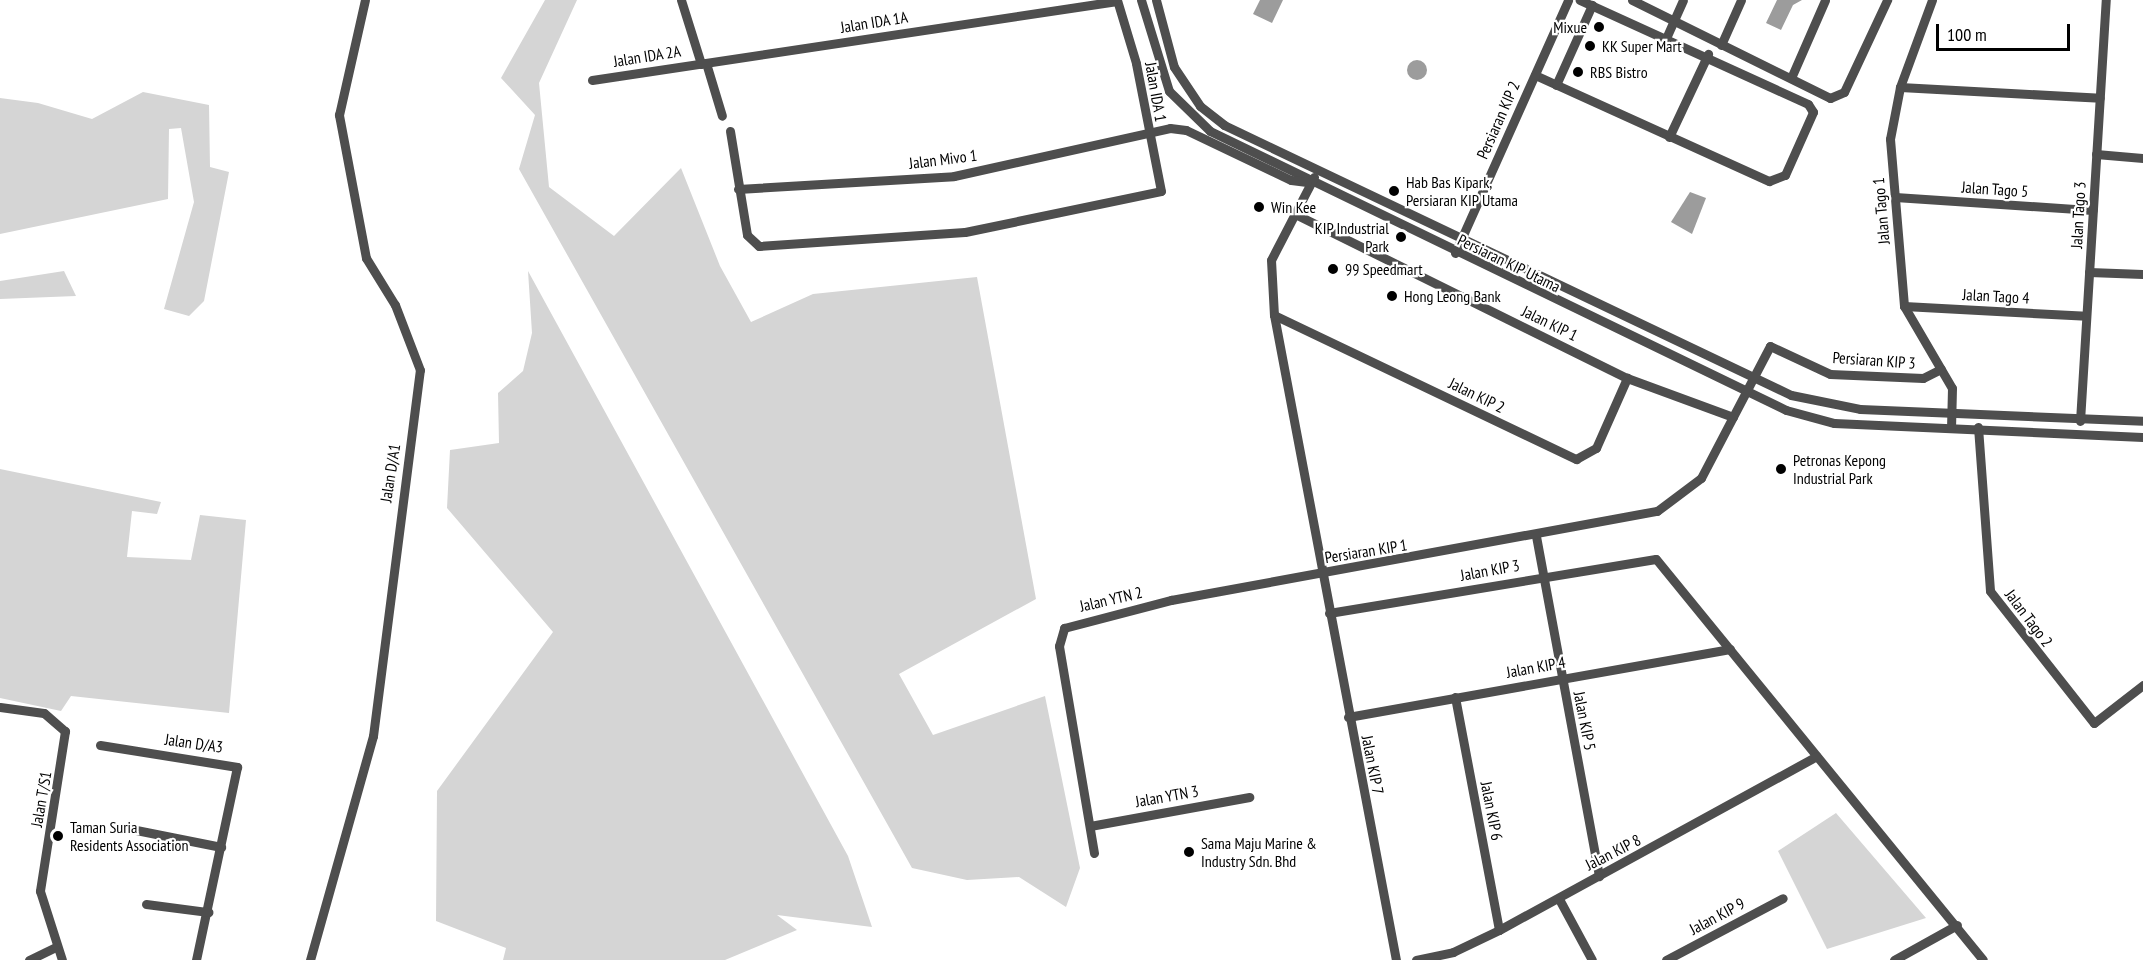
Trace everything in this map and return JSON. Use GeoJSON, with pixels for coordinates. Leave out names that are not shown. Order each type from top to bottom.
{"type":"FeatureCollection","features":[{"type":"Feature","properties":{"kind":"street","name":"Jalan D/A1"},"geometry":{"type":"LineString","coordinates":[[310,960],[373,736],[420,370],[395,305],[366,258],[339,115],[365,0]]}},
{"type":"Feature","properties":{"kind":"street"},"geometry":{"type":"LineString","coordinates":[[681,0],[722,116]]}},
{"type":"Feature","properties":{"kind":"street","name":"Jalan IDA 1A"},"geometry":{"type":"LineString","coordinates":[[703,63],[1117,0]]}},
{"type":"Feature","properties":{"kind":"street","name":"Jalan IDA 1"},"geometry":{"type":"LineString","coordinates":[[738,189],[748,239],[759,246],[965,231],[1161,191],[1148,132],[1137,63],[1117,0]]}},
{"type":"Feature","properties":{"kind":"street","name":"Persiaran KIP Utama"},"geometry":{"type":"LineString","coordinates":[[1141,0],[1161,71],[1189,115],[1230,143],[1455,253],[1746,391],[1812,419],[1951,428]]}},
{"type":"Feature","properties":{"kind":"street","name":"Persiaran KIP Utama"},"geometry":{"type":"LineString","coordinates":[[1156,0],[1174,67],[1200,106],[1224,124],[1316,172],[1815,404],[1952,413]]}},
{"type":"Feature","properties":{"kind":"street","name":"Persiaran KIP 2"},"geometry":{"type":"LineString","coordinates":[[1455,253],[1568,0]]}},
{"type":"Feature","properties":{"kind":"street"},"geometry":{"type":"LineString","coordinates":[[1535,75],[1669,137],[1774,182],[1785,175],[1814,112],[1808,104],[1708,54],[1581,0]]}},
{"type":"Feature","properties":{"kind":"street"},"geometry":{"type":"LineString","coordinates":[[1632,0],[1720,45],[1838,98],[1887,0]]}},
{"type":"Feature","properties":{"kind":"street"},"geometry":{"type":"LineString","coordinates":[[1667,36],[1683,0]]}},
{"type":"Feature","properties":{"kind":"street"},"geometry":{"type":"LineString","coordinates":[[1720,45],[1742,0]]}},
{"type":"Feature","properties":{"kind":"street"},"geometry":{"type":"LineString","coordinates":[[1791,78],[1825,0]]}},
{"type":"Feature","properties":{"kind":"street","name":"Jalan Tago 1"},"geometry":{"type":"LineString","coordinates":[[1932,0],[1900,87],[1890,139],[1904,306],[1952,388],[1951,428]]}},
{"type":"Feature","properties":{"kind":"street","name":"Jalan Tago 3"},"geometry":{"type":"LineString","coordinates":[[2079,433],[2106,0]]}},
{"type":"Feature","properties":{"kind":"street"},"geometry":{"type":"LineString","coordinates":[[1556,85],[1592,5]]}},
{"type":"Feature","properties":{"kind":"street"},"geometry":{"type":"LineString","coordinates":[[1652,30],[1659,13]]}},
{"type":"Feature","properties":{"kind":"street"},"geometry":{"type":"LineString","coordinates":[[1669,137],[1708,54]]}},
{"type":"Feature","properties":{"kind":"street","name":"Jalan IDA 2A"},"geometry":{"type":"LineString","coordinates":[[592,80],[703,63]]}},
{"type":"Feature","properties":{"kind":"street"},"geometry":{"type":"LineString","coordinates":[[1900,87],[2100,98]]}},
{"type":"Feature","properties":{"kind":"street"},"geometry":{"type":"LineString","coordinates":[[1189,115],[1200,106]]}},
{"type":"Feature","properties":{"kind":"street","name":"Jalan Mivo 1"},"geometry":{"type":"LineString","coordinates":[[738,189],[954,176],[1148,132],[1186,130],[1291,180],[1311,182]]}},
{"type":"Feature","properties":{"kind":"street"},"geometry":{"type":"LineString","coordinates":[[730,131],[738,189]]}},
{"type":"Feature","properties":{"kind":"street"},"geometry":{"type":"LineString","coordinates":[[2096,154],[2143,158]]}},
{"type":"Feature","properties":{"kind":"street","name":"Persiaran KIP 1"},"geometry":{"type":"LineString","coordinates":[[1316,172],[1271,260],[1274,315],[1322,576],[1643,516],[1676,501],[1701,478],[1754,376]]}},
{"type":"Feature","properties":{"kind":"street","name":"Jalan Tago 5"},"geometry":{"type":"LineString","coordinates":[[1895,197],[2093,210]]}},
{"type":"Feature","properties":{"kind":"street","name":"Jalan KIP 1"},"geometry":{"type":"LineString","coordinates":[[1295,214],[1627,378],[1732,417]]}},
{"type":"Feature","properties":{"kind":"street"},"geometry":{"type":"LineString","coordinates":[[2089,272],[2143,274]]}},
{"type":"Feature","properties":{"kind":"street","name":"Jalan Tago 4"},"geometry":{"type":"LineString","coordinates":[[1904,306],[2086,316]]}},
{"type":"Feature","properties":{"kind":"street","name":"Jalan KIP 2"},"geometry":{"type":"LineString","coordinates":[[1274,315],[1576,459],[1596,448],[1627,378]]}},
{"type":"Feature","properties":{"kind":"street","name":"Persiaran KIP 3"},"geometry":{"type":"LineString","coordinates":[[1754,376],[1770,346],[1830,374],[1923,378],[1941,369]]}},
{"type":"Feature","properties":{"kind":"street"},"geometry":{"type":"LineString","coordinates":[[1952,413],[1978,416],[2143,421]]}},
{"type":"Feature","properties":{"kind":"street","name":"Jalan Tago 2"},"geometry":{"type":"LineString","coordinates":[[1978,416],[1990,591],[2094,723],[2143,685]]}},
{"type":"Feature","properties":{"kind":"street"},"geometry":{"type":"LineString","coordinates":[[1951,428],[2143,437]]}},
{"type":"Feature","properties":{"kind":"street","name":"Jalan KIP 5"},"geometry":{"type":"LineString","coordinates":[[1536,536],[1599,876]]}},
{"type":"Feature","properties":{"kind":"street","name":"Jalan KIP 3"},"geometry":{"type":"LineString","coordinates":[[1329,613],[1656,559],[1730,649]]}},
{"type":"Feature","properties":{"kind":"street","name":"Jalan KIP 7"},"geometry":{"type":"LineString","coordinates":[[1322,576],[1396,960]]}},
{"type":"Feature","properties":{"kind":"street","name":"Jalan YTN 2"},"geometry":{"type":"LineString","coordinates":[[1094,853],[1059,646],[1064,628],[1171,600],[1322,576]]}},
{"type":"Feature","properties":{"kind":"street"},"geometry":{"type":"LineString","coordinates":[[1730,649],[1957,925],[1983,960]]}},
{"type":"Feature","properties":{"kind":"street","name":"Jalan KIP 4"},"geometry":{"type":"LineString","coordinates":[[1348,717],[1562,677],[1730,649]]}},
{"type":"Feature","properties":{"kind":"street","name":"Jalan KIP 6"},"geometry":{"type":"LineString","coordinates":[[1455,697],[1499,930]]}},
{"type":"Feature","properties":{"kind":"street","name":"Jalan T/S1"},"geometry":{"type":"LineString","coordinates":[[0,707],[53,717],[65,731],[66,743],[40,891],[54,948]]}},
{"type":"Feature","properties":{"kind":"street","name":"Jalan D/A3"},"geometry":{"type":"LineString","coordinates":[[100,745],[237,767],[196,960]]}},
{"type":"Feature","properties":{"kind":"street","name":"Jalan KIP 8"},"geometry":{"type":"LineString","coordinates":[[1416,960],[1453,952],[1499,930],[1817,756]]}},
{"type":"Feature","properties":{"kind":"street","name":"Jalan YTN 3"},"geometry":{"type":"LineString","coordinates":[[1090,826],[1249,797]]}},
{"type":"Feature","properties":{"kind":"street"},"geometry":{"type":"LineString","coordinates":[[131,829],[221,847]]}},
{"type":"Feature","properties":{"kind":"street","name":"Jalan KIP 9"},"geometry":{"type":"LineString","coordinates":[[1666,960],[1783,898]]}},
{"type":"Feature","properties":{"kind":"street"},"geometry":{"type":"LineString","coordinates":[[1558,899],[1592,960]]}},
{"type":"Feature","properties":{"kind":"street"},"geometry":{"type":"LineString","coordinates":[[146,904],[208,912]]}},
{"type":"Feature","properties":{"kind":"street"},"geometry":{"type":"LineString","coordinates":[[1894,960],[1957,925]]}},
{"type":"Feature","properties":{"kind":"street"},"geometry":{"type":"LineString","coordinates":[[29,960],[54,948],[62,960]]}},
{"type":"Feature","properties":{"kind":"shaded area"},"geometry":{"type":"Polygon","coordinates":[[[545,0],[577,0],[539,83],[549,187],[614,236],[681,168],[720,266],[751,322],[813,294],[977,277],[1036,599],[899,674],[933,735],[1045,696],[1080,868],[1066,907],[1019,877],[967,880],[912,868],[519,169],[535,115],[501,78],[545,0]]]}},
{"type":"Feature","properties":{"kind":"shaded area"},"geometry":{"type":"Polygon","coordinates":[[[1260,0],[1283,0],[1272,23],[1253,14],[1260,0]]]}},
{"type":"Feature","properties":{"kind":"shaded area"},"geometry":{"type":"Polygon","coordinates":[[[1777,0],[1802,0],[1793,5],[1781,30],[1766,23],[1777,0]]]}},
{"type":"Feature","properties":{"kind":"shaded area"},"geometry":{"type":"Polygon","coordinates":[[[1413,60],[1421,60],[1427,66],[1427,74],[1421,80],[1413,80],[1407,74],[1407,66],[1413,60]]]}},
{"type":"Feature","properties":{"kind":"shaded area"},"geometry":{"type":"Polygon","coordinates":[[[143,92],[209,105],[210,167],[229,172],[204,301],[189,316],[164,309],[194,202],[181,128],[169,129],[168,199],[0,234],[0,98],[38,103],[92,119],[143,92]]]}},
{"type":"Feature","properties":{"kind":"shaded area"},"geometry":{"type":"Polygon","coordinates":[[[1690,192],[1706,198],[1692,234],[1671,222],[1690,192]]]}},
{"type":"Feature","properties":{"kind":"shaded area"},"geometry":{"type":"Polygon","coordinates":[[[64,271],[76,296],[0,299],[0,281],[64,271]]]}},
{"type":"Feature","properties":{"kind":"shaded area"},"geometry":{"type":"Polygon","coordinates":[[[528,271],[848,856],[872,927],[777,915],[797,930],[725,960],[503,960],[506,948],[436,921],[437,791],[553,632],[447,508],[450,450],[499,443],[498,393],[523,371],[532,333],[528,271]]]}},
{"type":"Feature","properties":{"kind":"shaded area"},"geometry":{"type":"Polygon","coordinates":[[[0,469],[161,502],[157,514],[132,511],[127,557],[191,560],[200,515],[246,520],[229,713],[71,696],[61,711],[0,698],[0,469]]]}},
{"type":"Feature","properties":{"kind":"shaded area"},"geometry":{"type":"Polygon","coordinates":[[[1836,813],[1926,918],[1827,949],[1778,851],[1836,813]]]}},
{"type":"Feature","properties":{"kind":"place","name":"Mixue"},"geometry":{"type":"Point","coordinates":[1599,27]}},
{"type":"Feature","properties":{"kind":"place","name":"KK Super Mart"},"geometry":{"type":"Point","coordinates":[1590,46]}},
{"type":"Feature","properties":{"kind":"place","name":"RBS Bistro"},"geometry":{"type":"Point","coordinates":[1578,72]}},
{"type":"Feature","properties":{"kind":"place","name":"Hab Bas Kipark, Persiaran KIP Utama"},"geometry":{"type":"Point","coordinates":[1394,191]}},
{"type":"Feature","properties":{"kind":"place","name":"Win Kee"},"geometry":{"type":"Point","coordinates":[1259,207]}},
{"type":"Feature","properties":{"kind":"place","name":"KIP Industrial Park"},"geometry":{"type":"Point","coordinates":[1401,237]}},
{"type":"Feature","properties":{"kind":"place","name":"99 Speedmart"},"geometry":{"type":"Point","coordinates":[1333,269]}},
{"type":"Feature","properties":{"kind":"place","name":"Hong Leong Bank"},"geometry":{"type":"Point","coordinates":[1392,296]}},
{"type":"Feature","properties":{"kind":"place","name":"Petronas Kepong Industrial Park"},"geometry":{"type":"Point","coordinates":[1781,469]}},
{"type":"Feature","properties":{"kind":"place","name":"Taman Suria Residents Association"},"geometry":{"type":"Point","coordinates":[58,836]}},
{"type":"Feature","properties":{"kind":"place","name":"Sama Maju Marine & Industry Sdn. Bhd"},"geometry":{"type":"Point","coordinates":[1189,852]}}]}
